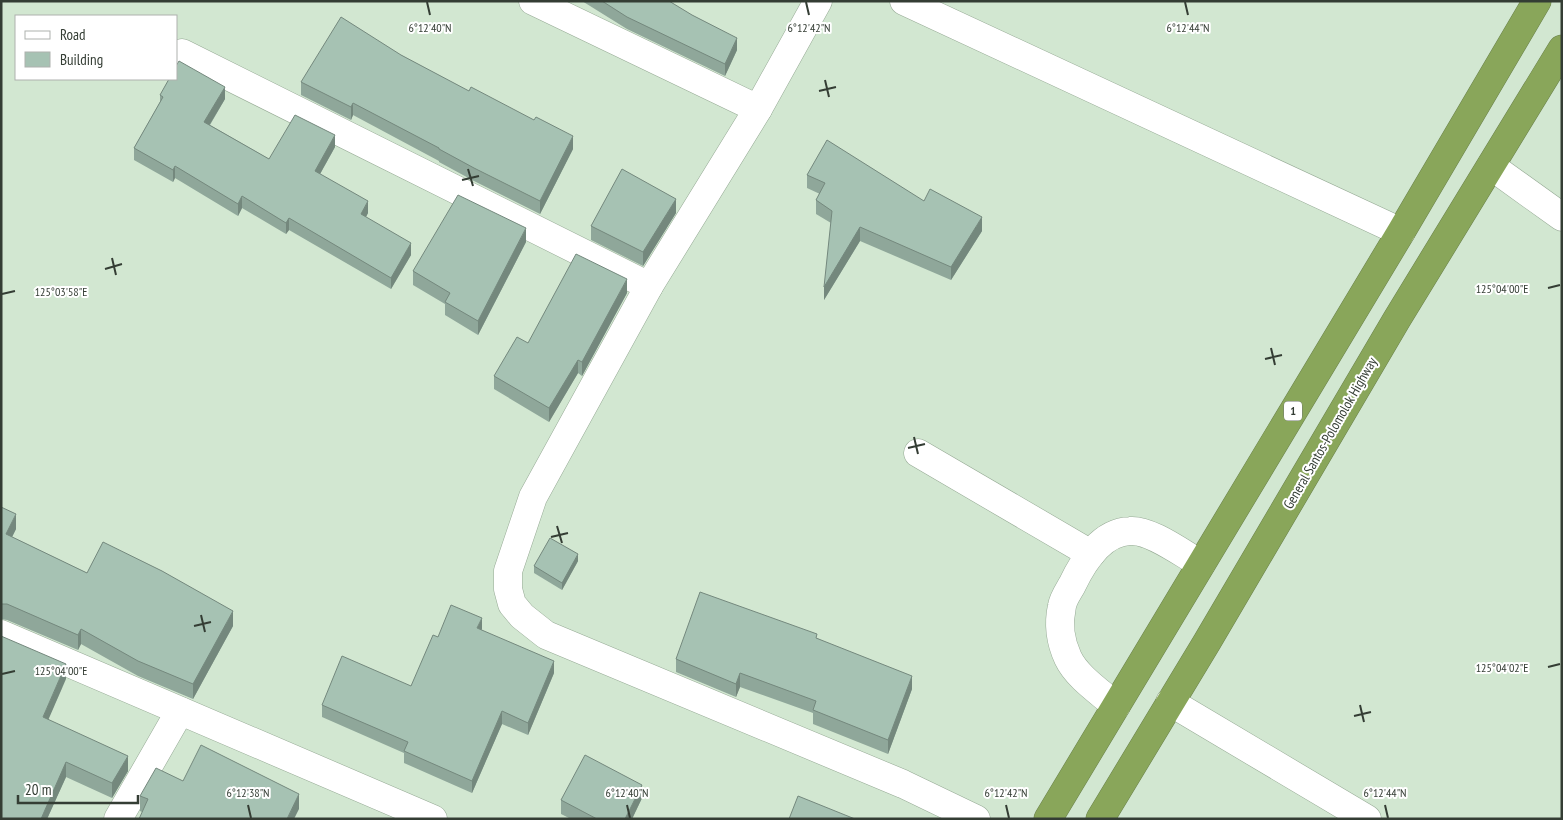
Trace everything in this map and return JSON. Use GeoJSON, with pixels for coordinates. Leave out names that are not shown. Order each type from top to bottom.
{"type":"FeatureCollection","features":[{"type":"Feature","properties":{"kind":"highway","name":"1"},"geometry":{"type":"LineString","coordinates":[[1048,819],[1401,232],[1537,1]]}},
{"type":"Feature","properties":{"kind":"highway","name":"General Santos-Polomolok Highway"},"geometry":{"type":"LineString","coordinates":[[1100,819],[1397,319],[1562,49]]}},
{"type":"Feature","properties":{"kind":"street"},"geometry":{"type":"LineString","coordinates":[[533,1],[758,109]]}},
{"type":"Feature","properties":{"kind":"street"},"geometry":{"type":"LineString","coordinates":[[818,1],[758,109],[650,286],[533,497],[508,571],[508,589],[512,604],[522,616],[546,635],[903,784],[976,819]]}},
{"type":"Feature","properties":{"kind":"street"},"geometry":{"type":"LineString","coordinates":[[904,1],[1401,232]]}},
{"type":"Feature","properties":{"kind":"street"},"geometry":{"type":"LineString","coordinates":[[182,54],[650,286]]}},
{"type":"Feature","properties":{"kind":"street"},"geometry":{"type":"LineString","coordinates":[[1491,166],[1562,216]]}},
{"type":"Feature","properties":{"kind":"street"},"geometry":{"type":"LineString","coordinates":[[918,453],[1091,554]]}},
{"type":"Feature","properties":{"kind":"street"},"geometry":{"type":"LineString","coordinates":[[1116,706],[1082,676],[1069,659],[1061,638],[1062,604],[1076,578],[1091,554],[1103,542],[1116,534],[1131,530],[1148,534],[1201,564]]}},
{"type":"Feature","properties":{"kind":"street"},"geometry":{"type":"LineString","coordinates":[[1,634],[180,711],[383,809],[433,819]]}},
{"type":"Feature","properties":{"kind":"street"},"geometry":{"type":"LineString","coordinates":[[1170,702],[1367,819]]}},
{"type":"Feature","properties":{"kind":"street"},"geometry":{"type":"LineString","coordinates":[[118,819],[180,711]]}},
{"type":"Feature","properties":{"kind":"building"},"geometry":{"type":"Polygon","coordinates":[[[602,1],[669,1],[737,38],[725,64],[627,17],[602,1]]]}},
{"type":"Feature","properties":{"kind":"building"},"geometry":{"type":"Polygon","coordinates":[[[341,17],[401,55],[469,91],[471,87],[534,120],[536,117],[573,136],[540,201],[353,103],[351,107],[301,82],[341,17]]]}},
{"type":"Feature","properties":{"kind":"building"},"geometry":{"type":"Polygon","coordinates":[[[179,61],[225,87],[204,122],[269,159],[295,115],[335,135],[315,171],[368,201],[361,214],[411,243],[391,278],[289,218],[286,223],[242,196],[238,204],[175,166],[173,170],[134,148],[163,97],[160,95],[168,80],[178,80],[179,61]]]}},
{"type":"Feature","properties":{"kind":"building"},"geometry":{"type":"Polygon","coordinates":[[[827,140],[924,201],[930,189],[982,217],[951,267],[860,227],[824,287],[832,211],[816,200],[825,183],[807,175],[827,140]]]}},
{"type":"Feature","properties":{"kind":"building"},"geometry":{"type":"Polygon","coordinates":[[[622,169],[676,199],[643,252],[591,226],[622,169]]]}},
{"type":"Feature","properties":{"kind":"building"},"geometry":{"type":"Polygon","coordinates":[[[458,195],[526,228],[478,321],[445,302],[450,293],[413,271],[458,195]]]}},
{"type":"Feature","properties":{"kind":"building"},"geometry":{"type":"Polygon","coordinates":[[[576,254],[627,279],[582,362],[578,360],[549,408],[494,376],[517,337],[528,343],[576,254]]]}},
{"type":"Feature","properties":{"kind":"building"},"geometry":{"type":"Polygon","coordinates":[[[1,507],[16,514],[6,534],[87,573],[103,542],[162,571],[233,611],[193,684],[138,661],[81,629],[78,635],[7,604],[1,604],[1,507]]]}},
{"type":"Feature","properties":{"kind":"building"},"geometry":{"type":"Polygon","coordinates":[[[550,538],[578,554],[562,583],[534,566],[550,538]]]}},
{"type":"Feature","properties":{"kind":"building"},"geometry":{"type":"Polygon","coordinates":[[[700,592],[817,634],[816,638],[912,676],[888,740],[813,710],[816,701],[740,673],[736,684],[676,659],[700,592]]]}},
{"type":"Feature","properties":{"kind":"building"},"geometry":{"type":"Polygon","coordinates":[[[451,605],[482,618],[477,628],[554,661],[528,723],[502,711],[472,781],[404,751],[408,742],[322,705],[342,656],[411,686],[433,635],[438,637],[451,605]]]}},
{"type":"Feature","properties":{"kind":"building"},"geometry":{"type":"Polygon","coordinates":[[[1,636],[66,664],[43,717],[128,756],[112,783],[66,762],[41,819],[1,819],[1,636]]]}},
{"type":"Feature","properties":{"kind":"building"},"geometry":{"type":"Polygon","coordinates":[[[201,745],[299,794],[287,819],[139,819],[148,799],[140,796],[156,768],[183,781],[201,745]]]}},
{"type":"Feature","properties":{"kind":"building"},"geometry":{"type":"Polygon","coordinates":[[[585,755],[642,785],[625,819],[597,819],[561,800],[585,755]]]}},
{"type":"Feature","properties":{"kind":"building"},"geometry":{"type":"Polygon","coordinates":[[[798,796],[855,819],[789,819],[798,796]]]}}]}
